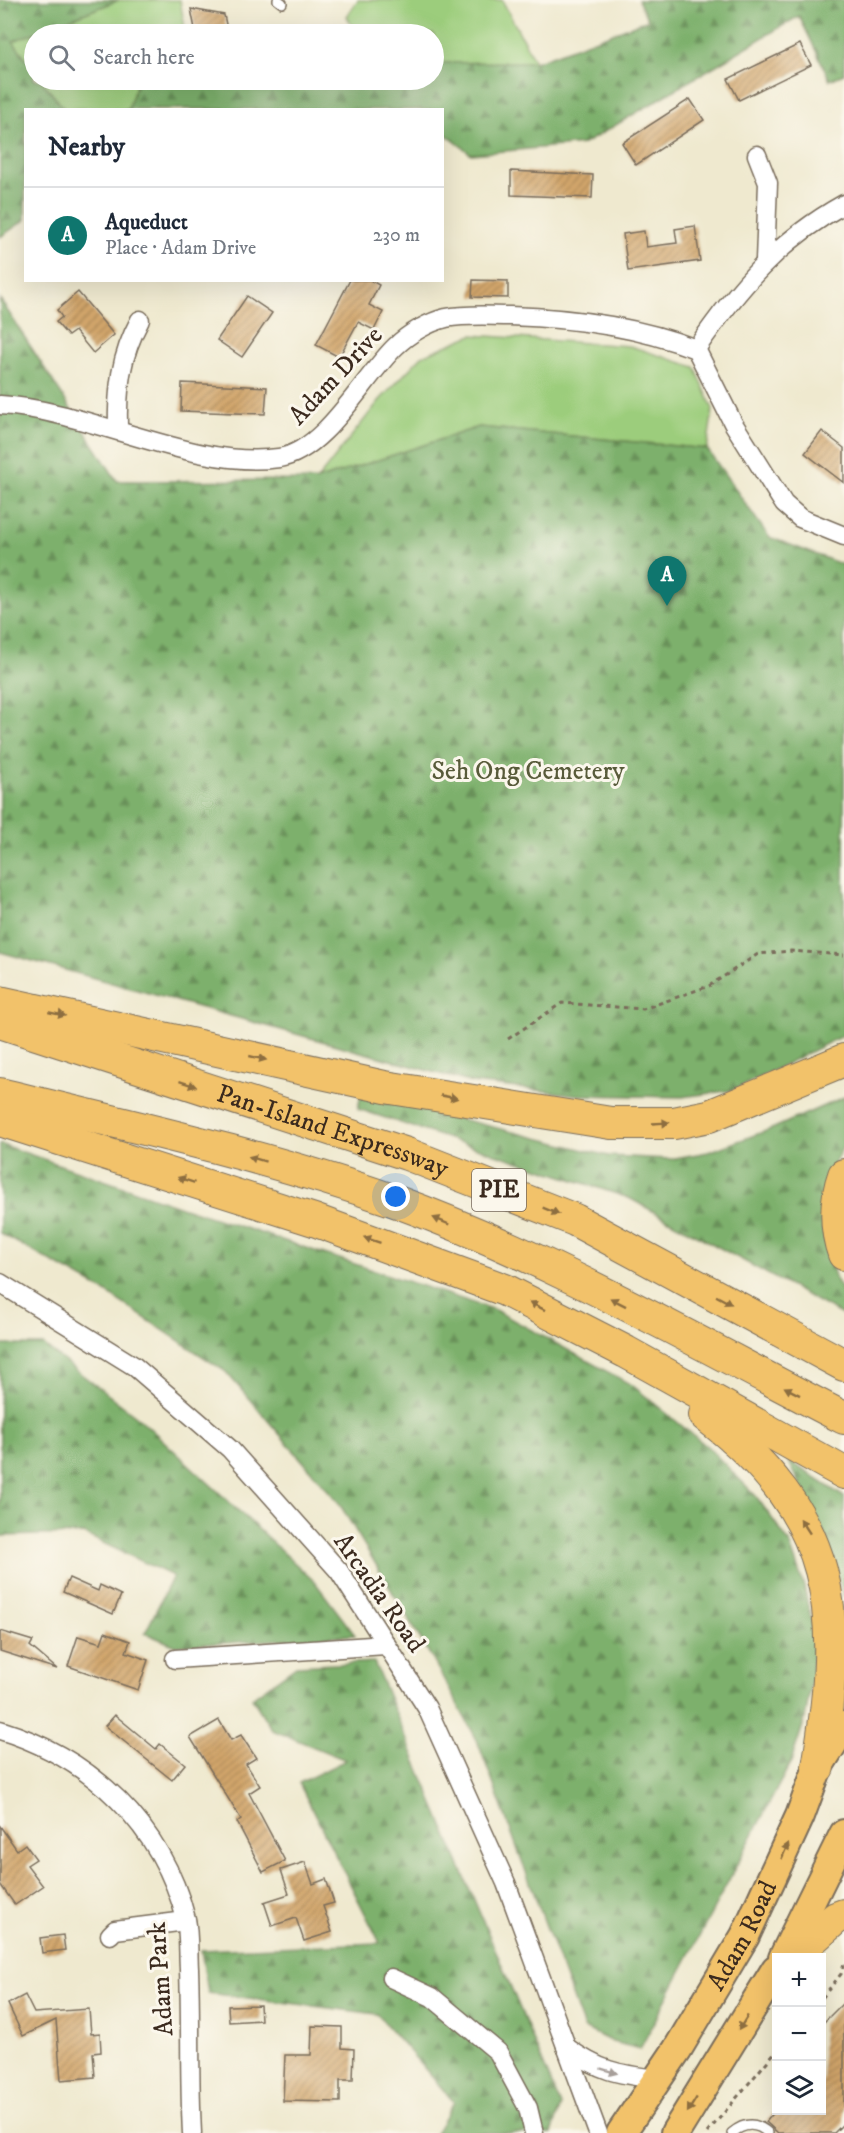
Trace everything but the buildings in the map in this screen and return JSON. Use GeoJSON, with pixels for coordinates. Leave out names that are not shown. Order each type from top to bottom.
{"type":"FeatureCollection","features":[{"type":"Feature","properties":{"kind":"highway"},"geometry":{"type":"LineString","coordinates":[[0,1002],[340,1077],[484,1104],[623,1123],[674,1122],[709,1116],[844,1060]]}},
{"type":"Feature","properties":{"kind":"highway","name":"Pan-Island Expressway"},"geometry":{"type":"LineString","coordinates":[[0,1022],[407,1154],[575,1220],[844,1365]]}},
{"type":"Feature","properties":{"kind":"highway"},"geometry":{"type":"LineString","coordinates":[[709,1116],[723,1120],[770,1111],[844,1082]]}},
{"type":"Feature","properties":{"kind":"highway","name":"Pan-Island Expressway"},"geometry":{"type":"LineString","coordinates":[[0,1094],[227,1149],[392,1201],[543,1263],[844,1418]]}},
{"type":"Feature","properties":{"kind":"highway"},"geometry":{"type":"LineString","coordinates":[[0,1120],[314,1220],[440,1264],[505,1290],[627,1352],[733,1414],[844,1473]]}},
{"type":"Feature","properties":{"kind":"highway"},"geometry":{"type":"LineString","coordinates":[[844,1175],[837,1207],[837,1230],[844,1254]]}},
{"type":"Feature","properties":{"kind":"highway"},"geometry":{"type":"LineString","coordinates":[[627,1352],[672,1392],[749,1450],[775,1480],[809,1531],[821,1559],[834,1620],[835,1658],[830,1709],[818,1767]]}},
{"type":"Feature","properties":{"kind":"highway","name":"Adam Road"},"geometry":{"type":"LineString","coordinates":[[621,2133],[745,1936],[800,1816],[818,1767],[844,1726]]}},
{"type":"Feature","properties":{"kind":"highway","name":"Adam Road"},"geometry":{"type":"LineString","coordinates":[[786,1953],[844,1834]]}},
{"type":"Feature","properties":{"kind":"highway"},"geometry":{"type":"LineString","coordinates":[[795,1953],[837,1918],[844,1915]]}},
{"type":"Feature","properties":{"kind":"highway","name":"Adam Road"},"geometry":{"type":"LineString","coordinates":[[675,2133],[772,1979]]}},
{"type":"Feature","properties":{"kind":"street"},"geometry":{"type":"LineString","coordinates":[[757,156],[768,183],[765,260]]}},
{"type":"Feature","properties":{"kind":"street"},"geometry":{"type":"LineString","coordinates":[[844,204],[811,222],[765,260],[720,314],[696,349],[733,423],[784,504],[800,518],[844,536]]}},
{"type":"Feature","properties":{"kind":"street","name":"Adam Drive"},"geometry":{"type":"LineString","coordinates":[[0,405],[77,418],[212,455],[254,460],[282,458],[298,451],[332,425],[395,347],[418,330],[445,319],[469,315],[533,317],[611,324],[662,336],[696,349]]}},
{"type":"Feature","properties":{"kind":"street"},"geometry":{"type":"LineString","coordinates":[[118,430],[120,375],[126,344],[140,320]]}},
{"type":"Feature","properties":{"kind":"street","name":"Arcadia Road"},"geometry":{"type":"LineString","coordinates":[[0,1283],[134,1366],[230,1449],[339,1571],[427,1708],[501,1872],[598,2133]]}},
{"type":"Feature","properties":{"kind":"street"},"geometry":{"type":"LineString","coordinates":[[175,1659],[387,1645]]}},
{"type":"Feature","properties":{"kind":"street","name":"Adam Park"},"geometry":{"type":"LineString","coordinates":[[0,1730],[57,1752],[87,1770],[113,1791],[151,1837],[175,1886],[186,1921],[192,2133]]}},
{"type":"Feature","properties":{"kind":"street"},"geometry":{"type":"LineString","coordinates":[[110,1935],[115,1930],[186,1921]]}},
{"type":"Feature","properties":{"kind":"street"},"geometry":{"type":"LineString","coordinates":[[391,1978],[432,1997],[498,2052],[528,2108],[534,2133]]}},
{"type":"Feature","properties":{"kind":"street"},"geometry":{"type":"LineString","coordinates":[[566,2048],[593,2066],[617,2074],[657,2079]]}},
{"type":"Feature","properties":{"kind":"lane"},"geometry":{"type":"LineString","coordinates":[[732,2133],[746,2125],[761,2127],[768,2133]]}},
{"type":"Feature","properties":{"kind":"path"},"geometry":{"type":"LineString","coordinates":[[508,1039],[562,1003],[643,1008],[709,986],[758,954],[791,951],[844,955]]}},
{"type":"Feature","properties":{"kind":"path"},"geometry":{"type":"LineString","coordinates":[[826,1993],[837,1980],[844,1963]]}},
{"type":"Feature","properties":{"kind":"path"},"geometry":{"type":"LineString","coordinates":[[707,2133],[772,2057]]}},
{"type":"Feature","properties":{"kind":"green space"},"geometry":{"type":"Polygon","coordinates":[[[0,0],[119,0],[57,24],[24,24],[24,37],[13,41],[24,56],[24,90],[49,90],[63,108],[24,108],[24,221],[0,237],[0,0]]]}},
{"type":"Feature","properties":{"kind":"green space"},"geometry":{"type":"Polygon","coordinates":[[[119,0],[180,0],[184,24],[57,24],[119,0]]]}},
{"type":"Feature","properties":{"kind":"green space"},"geometry":{"type":"Polygon","coordinates":[[[358,0],[502,0],[535,62],[444,63],[444,24],[351,24],[347,16],[358,0]]]}},
{"type":"Feature","properties":{"kind":"green space"},"geometry":{"type":"Polygon","coordinates":[[[638,0],[844,0],[844,74],[830,80],[799,16],[584,144],[471,154],[444,133],[444,108],[128,108],[135,90],[444,90],[444,63],[535,62],[648,20],[638,0]]]}},
{"type":"Feature","properties":{"kind":"green space"},"geometry":{"type":"Polygon","coordinates":[[[24,37],[24,56],[13,41],[24,37]]]}},
{"type":"Feature","properties":{"kind":"green space"},"geometry":{"type":"Polygon","coordinates":[[[49,90],[135,90],[129,108],[63,108],[49,90]]]}},
{"type":"Feature","properties":{"kind":"green space","name":"Seh Ong Cemetery"},"geometry":{"type":"Polygon","coordinates":[[[0,299],[117,481],[317,480],[479,427],[707,449],[769,537],[844,565],[844,1035],[734,1090],[682,1097],[579,1095],[473,1083],[0,952],[0,299]]]}},
{"type":"Feature","properties":{"kind":"green space"},"geometry":{"type":"Polygon","coordinates":[[[472,335],[630,346],[695,367],[713,409],[707,449],[479,427],[317,480],[379,401],[422,356],[472,335]]]}},
{"type":"Feature","properties":{"kind":"green space"},"geometry":{"type":"Polygon","coordinates":[[[361,1094],[609,1156],[670,1159],[708,1152],[774,1128],[844,1097],[844,1145],[827,1177],[823,1231],[836,1281],[844,1293],[844,1316],[629,1198],[358,1109],[361,1094]]]}},
{"type":"Feature","properties":{"kind":"green space"},"geometry":{"type":"Polygon","coordinates":[[[0,1144],[184,1208],[495,1310],[632,1385],[709,1448],[756,1496],[789,1542],[804,1586],[813,1630],[812,1676],[805,1719],[791,1762],[640,2049],[612,2042],[584,2028],[477,1740],[432,1658],[339,1503],[226,1372],[104,1291],[0,1233],[0,1144]]]}},
{"type":"Feature","properties":{"kind":"green space"},"geometry":{"type":"Polygon","coordinates":[[[0,1345],[43,1345],[140,1419],[315,1582],[355,1635],[176,1646],[145,1633],[173,1576],[84,1534],[0,1536],[0,1345]]]}},
{"type":"Feature","properties":{"kind":"green space"},"geometry":{"type":"Polygon","coordinates":[[[788,1460],[844,1497],[844,1598],[825,1535],[788,1460]]]}},
{"type":"Feature","properties":{"kind":"green space"},"geometry":{"type":"Polygon","coordinates":[[[374,1662],[561,2106],[552,2133],[435,2133],[454,2102],[377,2014],[208,1993],[201,1950],[380,1943],[299,1783],[346,1760],[272,1730],[252,1698],[296,1666],[374,1662]]]}},
{"type":"Feature","properties":{"kind":"place","name":"Aqueduct"},"geometry":{"type":"Point","coordinates":[667,606]}}]}
